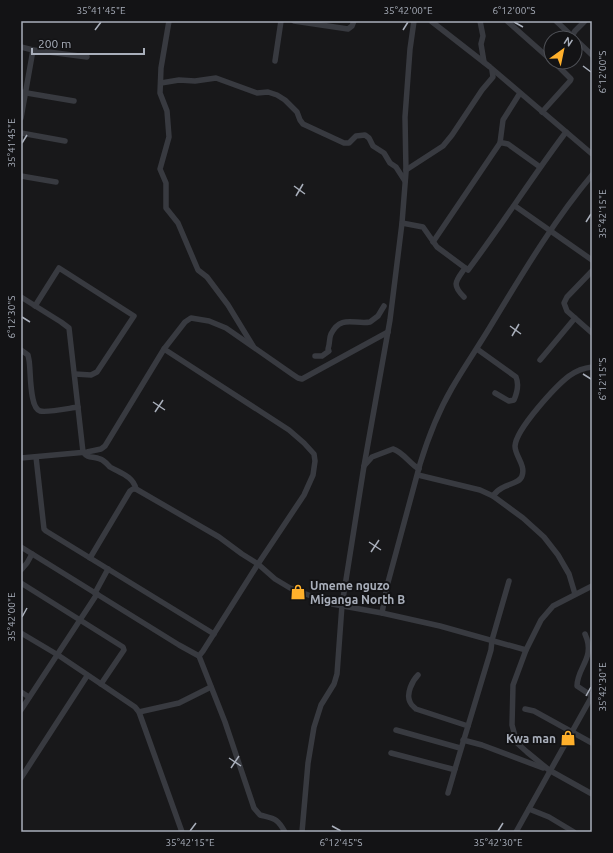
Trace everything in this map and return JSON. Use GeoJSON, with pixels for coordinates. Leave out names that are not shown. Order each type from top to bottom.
{"type":"FeatureCollection","features":[{"type":"Feature","properties":{"kind":"street"},"geometry":{"type":"LineString","coordinates":[[169,21],[161,68],[160,93],[167,111],[169,138],[160,169],[166,183],[166,208],[178,223],[198,270],[207,277],[228,305],[254,348]]}},
{"type":"Feature","properties":{"kind":"street"},"geometry":{"type":"LineString","coordinates":[[275,61],[281,21]]}},
{"type":"Feature","properties":{"kind":"street"},"geometry":{"type":"LineString","coordinates":[[294,21],[348,29],[352,26],[354,21]]}},
{"type":"Feature","properties":{"kind":"street"},"geometry":{"type":"LineString","coordinates":[[302,832],[308,763],[314,727],[321,705],[334,684],[337,674],[342,605],[364,466],[388,332],[402,223],[406,170],[405,117],[410,50],[414,21]]}},
{"type":"Feature","properties":{"kind":"street"},"geometry":{"type":"LineString","coordinates":[[480,21],[484,36],[481,44],[484,62]]}},
{"type":"Feature","properties":{"kind":"street"},"geometry":{"type":"LineString","coordinates":[[507,21],[543,53]]}},
{"type":"Feature","properties":{"kind":"street"},"geometry":{"type":"LineString","coordinates":[[556,21],[566,30]]}},
{"type":"Feature","properties":{"kind":"street"},"geometry":{"type":"LineString","coordinates":[[575,30],[585,21]]}},
{"type":"Feature","properties":{"kind":"street"},"geometry":{"type":"LineString","coordinates":[[434,22],[490,67],[592,154]]}},
{"type":"Feature","properties":{"kind":"street"},"geometry":{"type":"LineString","coordinates":[[21,46],[33,50],[87,56]]}},
{"type":"Feature","properties":{"kind":"street"},"geometry":{"type":"LineString","coordinates":[[583,46],[592,54]]}},
{"type":"Feature","properties":{"kind":"street"},"geometry":{"type":"LineString","coordinates":[[21,118],[23,92],[33,50]]}},
{"type":"Feature","properties":{"kind":"street"},"geometry":{"type":"LineString","coordinates":[[406,170],[440,149],[452,135],[477,97],[493,77],[493,71],[490,67]]}},
{"type":"Feature","properties":{"kind":"street"},"geometry":{"type":"LineString","coordinates":[[542,112],[570,81],[571,78],[563,70]]}},
{"type":"Feature","properties":{"kind":"street"},"geometry":{"type":"LineString","coordinates":[[161,83],[179,80],[195,81],[216,78],[256,93],[268,92],[277,95],[285,100],[297,112],[303,124],[344,143],[349,143],[356,136],[365,135],[369,138],[373,146],[384,153],[405,181]]}},
{"type":"Feature","properties":{"kind":"street"},"geometry":{"type":"LineString","coordinates":[[23,92],[74,101]]}},
{"type":"Feature","properties":{"kind":"street"},"geometry":{"type":"LineString","coordinates":[[433,242],[500,143],[503,120],[520,93]]}},
{"type":"Feature","properties":{"kind":"street"},"geometry":{"type":"LineString","coordinates":[[402,223],[422,226],[440,250],[468,270],[515,206],[540,167],[566,132]]}},
{"type":"Feature","properties":{"kind":"street"},"geometry":{"type":"LineString","coordinates":[[21,133],[65,141]]}},
{"type":"Feature","properties":{"kind":"street"},"geometry":{"type":"LineString","coordinates":[[500,143],[508,144],[540,167]]}},
{"type":"Feature","properties":{"kind":"street"},"geometry":{"type":"LineString","coordinates":[[382,612],[399,540],[426,447],[442,408],[452,388],[508,297],[573,198],[592,175]]}},
{"type":"Feature","properties":{"kind":"street"},"geometry":{"type":"LineString","coordinates":[[21,176],[56,182]]}},
{"type":"Feature","properties":{"kind":"street"},"geometry":{"type":"LineString","coordinates":[[515,206],[592,260]]}},
{"type":"Feature","properties":{"kind":"street"},"geometry":{"type":"LineString","coordinates":[[35,306],[59,268],[134,316],[97,372],[91,375],[75,374]]}},
{"type":"Feature","properties":{"kind":"street"},"geometry":{"type":"LineString","coordinates":[[464,297],[457,290],[456,286],[458,279],[465,268]]}},
{"type":"Feature","properties":{"kind":"street"},"geometry":{"type":"LineString","coordinates":[[592,271],[568,296],[564,303],[568,311],[592,333]]}},
{"type":"Feature","properties":{"kind":"street"},"geometry":{"type":"LineString","coordinates":[[21,297],[69,328],[83,452],[88,456],[102,460],[132,481],[136,489],[219,537],[258,564],[275,579],[290,588],[318,599],[440,626],[526,650]]}},
{"type":"Feature","properties":{"kind":"street"},"geometry":{"type":"LineString","coordinates":[[315,356],[322,356],[329,351],[328,349],[331,333],[336,326],[348,321],[370,322],[378,316],[384,306]]}},
{"type":"Feature","properties":{"kind":"street"},"geometry":{"type":"LineString","coordinates":[[21,458],[83,452],[101,449],[105,446],[112,437],[164,349],[185,322],[191,318],[209,321],[226,328],[298,378],[302,379],[388,332]]}},
{"type":"Feature","properties":{"kind":"street"},"geometry":{"type":"LineString","coordinates":[[540,360],[575,318]]}},
{"type":"Feature","properties":{"kind":"street"},"geometry":{"type":"LineString","coordinates":[[164,349],[289,430],[314,454],[315,461],[313,475],[304,496],[199,656]]}},
{"type":"Feature","properties":{"kind":"street"},"geometry":{"type":"LineString","coordinates":[[477,349],[516,377],[518,381],[514,400],[509,401],[495,393]]}},
{"type":"Feature","properties":{"kind":"street"},"geometry":{"type":"LineString","coordinates":[[21,350],[30,360],[33,401],[36,408],[40,411],[78,407]]}},
{"type":"Feature","properties":{"kind":"street"},"geometry":{"type":"LineString","coordinates":[[492,496],[500,488],[519,481],[522,476],[523,471],[515,446],[518,436],[530,418],[564,381],[580,370],[592,367]]}},
{"type":"Feature","properties":{"kind":"street"},"geometry":{"type":"LineString","coordinates":[[364,466],[372,457],[393,449],[410,462],[419,472],[492,496],[523,518],[550,545],[564,565],[575,594]]}},
{"type":"Feature","properties":{"kind":"street"},"geometry":{"type":"LineString","coordinates":[[36,457],[44,529],[54,537],[214,634]]}},
{"type":"Feature","properties":{"kind":"street"},"geometry":{"type":"LineString","coordinates":[[90,558],[130,491],[136,489]]}},
{"type":"Feature","properties":{"kind":"street"},"geometry":{"type":"LineString","coordinates":[[21,547],[199,656],[254,808],[260,815],[273,817],[277,820],[285,832]]}},
{"type":"Feature","properties":{"kind":"street"},"geometry":{"type":"LineString","coordinates":[[21,570],[32,554]]}},
{"type":"Feature","properties":{"kind":"street"},"geometry":{"type":"LineString","coordinates":[[21,710],[80,620],[108,569]]}},
{"type":"Feature","properties":{"kind":"street"},"geometry":{"type":"LineString","coordinates":[[448,792],[460,748],[491,650],[492,640],[509,581]]}},
{"type":"Feature","properties":{"kind":"street"},"geometry":{"type":"LineString","coordinates":[[21,583],[124,648],[102,684]]}},
{"type":"Feature","properties":{"kind":"street"},"geometry":{"type":"LineString","coordinates":[[550,771],[517,743],[512,725],[513,685],[526,650],[541,620],[548,611],[553,606],[592,586]]}},
{"type":"Feature","properties":{"kind":"street"},"geometry":{"type":"LineString","coordinates":[[21,633],[58,655],[135,707],[139,712],[182,832]]}},
{"type":"Feature","properties":{"kind":"street"},"geometry":{"type":"LineString","coordinates":[[516,832],[592,696],[577,686],[577,680],[586,661],[588,652],[587,638],[585,634]]}},
{"type":"Feature","properties":{"kind":"street"},"geometry":{"type":"LineString","coordinates":[[418,675],[412,683],[409,696],[411,704],[416,709],[468,726]]}},
{"type":"Feature","properties":{"kind":"street"},"geometry":{"type":"LineString","coordinates":[[21,778],[87,676]]}},
{"type":"Feature","properties":{"kind":"street"},"geometry":{"type":"LineString","coordinates":[[139,712],[179,703],[211,687]]}},
{"type":"Feature","properties":{"kind":"street"},"geometry":{"type":"LineString","coordinates":[[21,692],[29,697]]}},
{"type":"Feature","properties":{"kind":"street"},"geometry":{"type":"LineString","coordinates":[[525,709],[534,711],[592,743]]}},
{"type":"Feature","properties":{"kind":"street"},"geometry":{"type":"LineString","coordinates":[[396,730],[460,748]]}},
{"type":"Feature","properties":{"kind":"street"},"geometry":{"type":"LineString","coordinates":[[463,740],[550,771],[592,794]]}},
{"type":"Feature","properties":{"kind":"street"},"geometry":{"type":"LineString","coordinates":[[390,753],[454,769]]}},
{"type":"Feature","properties":{"kind":"street"},"geometry":{"type":"LineString","coordinates":[[529,809],[549,817],[574,832]]}},
{"type":"Feature","properties":{"kind":"place","name":"Umeme nguzo Miganga North B"},"geometry":{"type":"Point","coordinates":[298,592]}},
{"type":"Feature","properties":{"kind":"place","name":"Kwa man"},"geometry":{"type":"Point","coordinates":[568,738]}}]}
